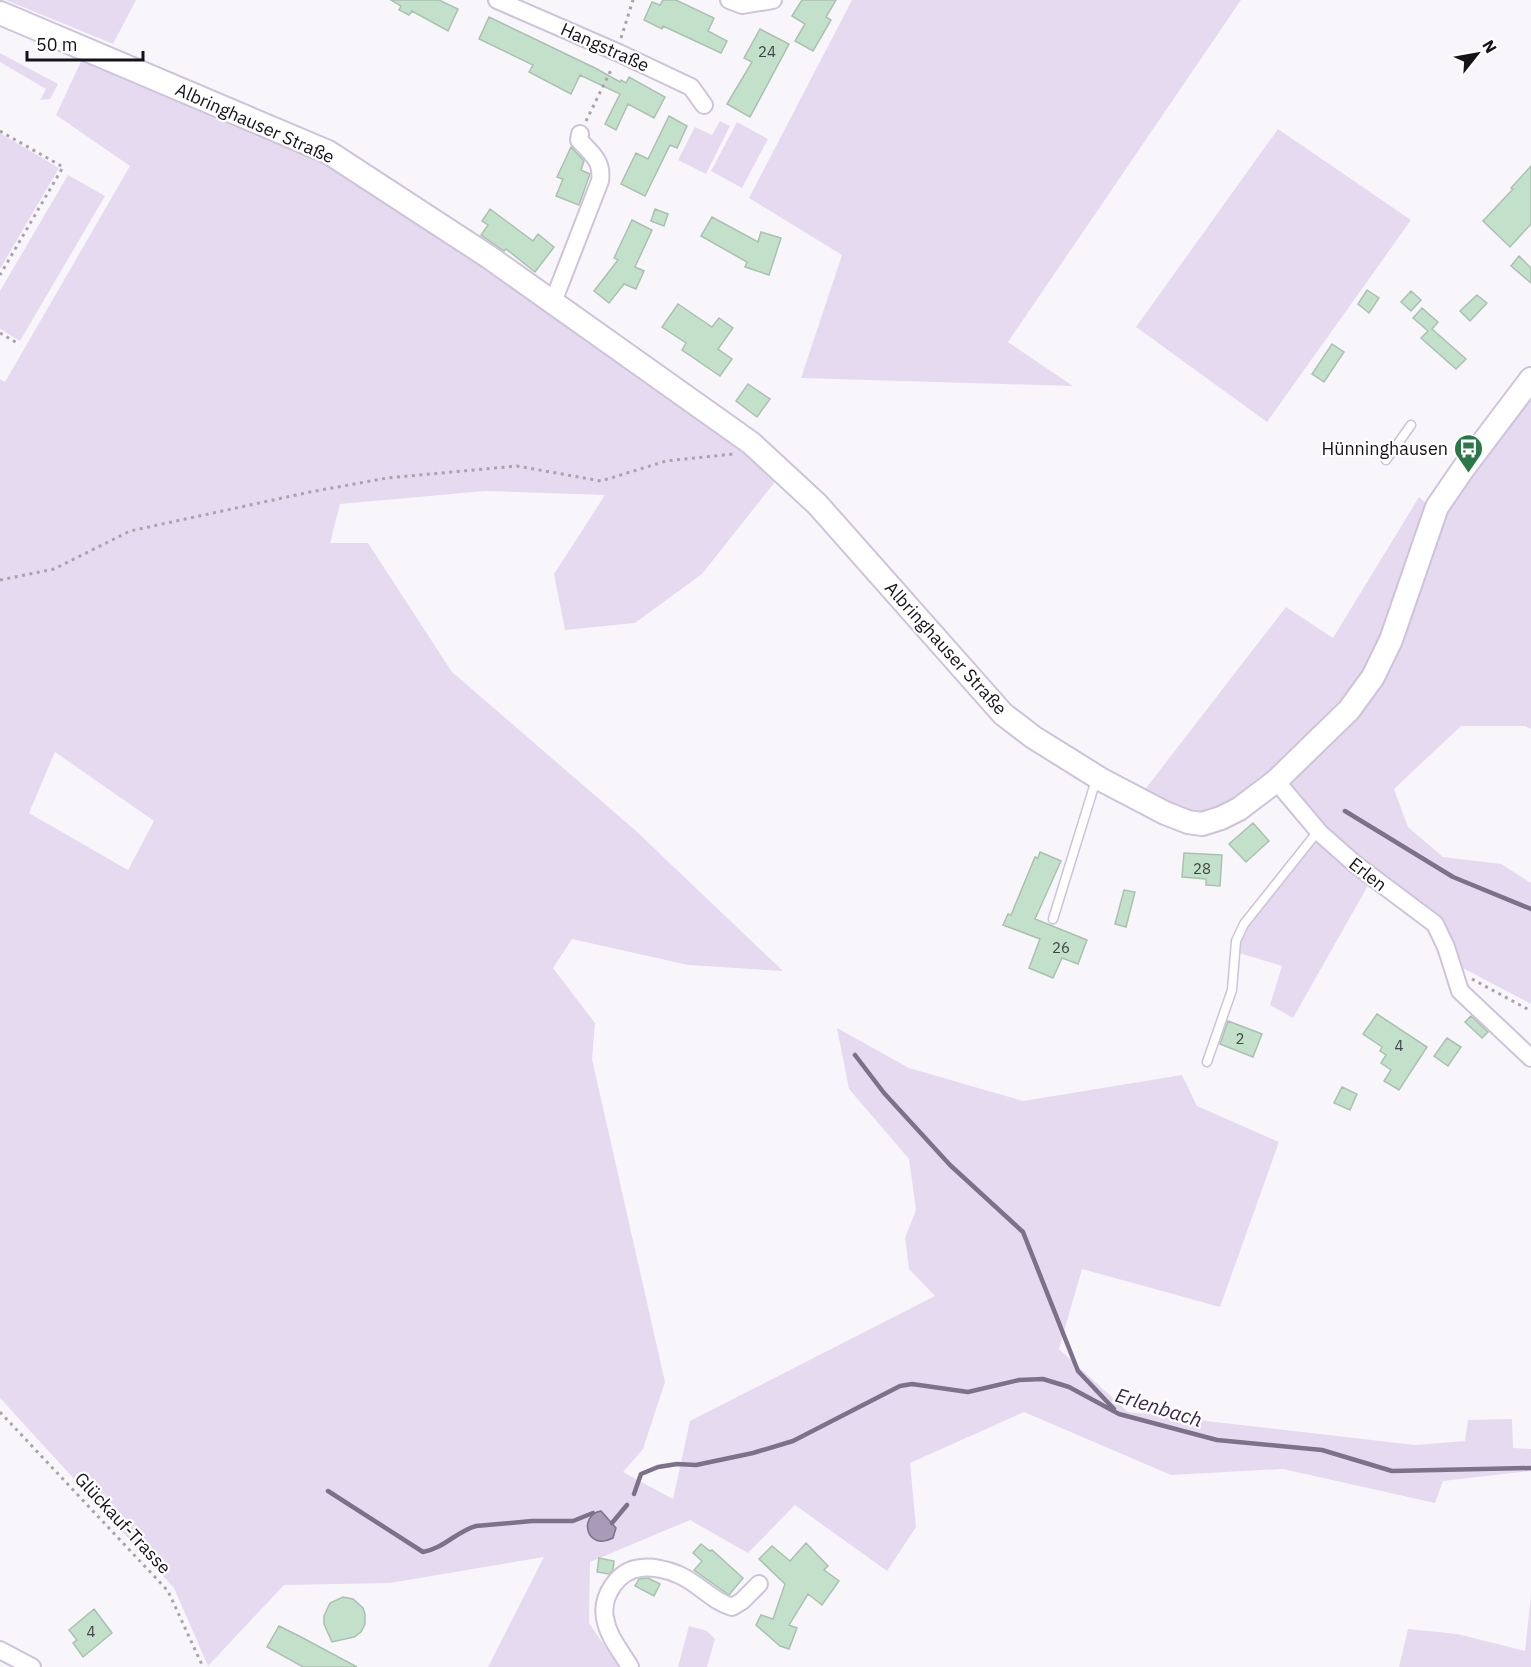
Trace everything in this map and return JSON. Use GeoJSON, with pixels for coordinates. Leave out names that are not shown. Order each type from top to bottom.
{"type":"FeatureCollection","features":[{"type":"Feature","properties":{"kind":"street","name":"Hangstraße"},"geometry":{"type":"LineString","coordinates":[[497,0],[618,52],[691,87],[704,105]]}},
{"type":"Feature","properties":{"kind":"street"},"geometry":{"type":"LineString","coordinates":[[729,0],[741,5],[764,2]]}},
{"type":"Feature","properties":{"kind":"street","name":"Albringhauser Straße"},"geometry":{"type":"LineString","coordinates":[[0,13],[328,152],[489,257],[751,443],[817,504],[1003,714],[1033,737],[1097,777],[1165,813],[1188,822],[1202,824],[1239,809],[1276,781],[1349,710],[1372,677],[1391,640],[1437,507],[1531,379]]}},
{"type":"Feature","properties":{"kind":"street"},"geometry":{"type":"LineString","coordinates":[[553,303],[600,181],[600,164],[579,140],[580,134]]}},
{"type":"Feature","properties":{"kind":"street","name":"Erlen"},"geometry":{"type":"LineString","coordinates":[[1276,781],[1318,831],[1355,864],[1436,924],[1460,991],[1531,1058]]}},
{"type":"Feature","properties":{"kind":"street"},"geometry":{"type":"LineString","coordinates":[[630,1667],[614,1642],[604,1616],[604,1602],[609,1591],[628,1571],[642,1567],[676,1573],[696,1584],[720,1604],[732,1607],[742,1601],[759,1584]]}},
{"type":"Feature","properties":{"kind":"street"},"geometry":{"type":"LineString","coordinates":[[0,1650],[32,1667]]}},
{"type":"Feature","properties":{"kind":"lane"},"geometry":{"type":"LineString","coordinates":[[1386,460],[1411,425]]}},
{"type":"Feature","properties":{"kind":"lane"},"geometry":{"type":"LineString","coordinates":[[1053,919],[1097,777]]}},
{"type":"Feature","properties":{"kind":"lane"},"geometry":{"type":"LineString","coordinates":[[1207,1062],[1233,990],[1236,942],[1244,924],[1318,831]]}},
{"type":"Feature","properties":{"kind":"path"},"geometry":{"type":"LineString","coordinates":[[580,134],[618,52],[633,0]]}},
{"type":"Feature","properties":{"kind":"path"},"geometry":{"type":"LineString","coordinates":[[0,131],[63,167],[0,274]]}},
{"type":"Feature","properties":{"kind":"path"},"geometry":{"type":"LineString","coordinates":[[0,333],[19,344]]}},
{"type":"Feature","properties":{"kind":"path"},"geometry":{"type":"LineString","coordinates":[[0,580],[54,569],[130,531],[365,482],[517,466],[601,481],[666,461],[744,453],[751,443]]}},
{"type":"Feature","properties":{"kind":"path"},"geometry":{"type":"LineString","coordinates":[[1452,968],[1531,1011]]}},
{"type":"Feature","properties":{"kind":"path","name":"Glückauf-Trasse"},"geometry":{"type":"LineString","coordinates":[[0,1412],[168,1591],[203,1667]]}},
{"type":"Feature","properties":{"kind":"shaded area"},"geometry":{"type":"Polygon","coordinates":[[[6,0],[136,0],[113,44],[6,0]]]}},
{"type":"Feature","properties":{"kind":"shaded area"},"geometry":{"type":"Polygon","coordinates":[[[852,0],[1241,0],[1008,342],[1073,386],[801,378],[842,255],[749,198],[852,0]]]}},
{"type":"Feature","properties":{"kind":"shaded area"},"geometry":{"type":"Polygon","coordinates":[[[0,53],[58,84],[50,99],[40,100],[46,89],[0,62],[0,53]]]}},
{"type":"Feature","properties":{"kind":"shaded area"},"geometry":{"type":"Polygon","coordinates":[[[84,55],[313,153],[502,275],[730,434],[778,478],[702,574],[635,623],[565,630],[554,574],[605,495],[485,491],[340,504],[330,543],[368,543],[452,672],[635,830],[783,971],[688,965],[572,939],[553,968],[595,1023],[592,1059],[665,1382],[643,1449],[623,1472],[673,1499],[690,1421],[935,1296],[909,1269],[905,1238],[916,1210],[909,1159],[849,1089],[837,1028],[909,1068],[1023,1101],[1182,1075],[1197,1106],[1279,1142],[1220,1307],[1082,1269],[1059,1349],[1128,1412],[1415,1445],[1465,1441],[1468,1420],[1512,1419],[1513,1448],[1531,1449],[1531,1471],[1443,1481],[1435,1503],[1283,1469],[1171,1475],[1024,1412],[910,1463],[916,1527],[887,1571],[795,1505],[748,1553],[690,1520],[590,1562],[589,1623],[619,1667],[488,1667],[544,1557],[390,1583],[284,1585],[208,1666],[174,1588],[0,1398],[0,379],[5,382],[130,166],[56,115],[84,55]],[[55,752],[29,813],[128,870],[154,821],[55,752]]]}},
{"type":"Feature","properties":{"kind":"shaded area"},"geometry":{"type":"Polygon","coordinates":[[[720,121],[730,126],[706,174],[678,160],[695,127],[712,135],[720,121]]]}},
{"type":"Feature","properties":{"kind":"shaded area"},"geometry":{"type":"Polygon","coordinates":[[[737,122],[768,139],[742,188],[711,171],[737,122]]]}},
{"type":"Feature","properties":{"kind":"shaded area"},"geometry":{"type":"Polygon","coordinates":[[[1278,129],[1411,220],[1267,422],[1136,327],[1278,129]]]}},
{"type":"Feature","properties":{"kind":"shaded area"},"geometry":{"type":"Polygon","coordinates":[[[0,133],[59,168],[0,269],[0,133]]]}},
{"type":"Feature","properties":{"kind":"shaded area"},"geometry":{"type":"Polygon","coordinates":[[[68,175],[105,196],[20,341],[0,329],[0,291],[68,175]]]}},
{"type":"Feature","properties":{"kind":"shaded area"},"geometry":{"type":"Polygon","coordinates":[[[1531,388],[1531,729],[1525,726],[1461,726],[1394,789],[1408,827],[1443,857],[1501,864],[1531,883],[1531,1004],[1457,965],[1439,922],[1315,821],[1273,773],[1234,804],[1205,817],[1143,792],[1286,607],[1333,638],[1419,497],[1431,508],[1457,489],[1531,388]]]}},
{"type":"Feature","properties":{"kind":"shaded area"},"geometry":{"type":"Polygon","coordinates":[[[1319,838],[1370,882],[1293,1018],[1270,1005],[1282,966],[1239,953],[1248,926],[1319,838]]]}},
{"type":"Feature","properties":{"kind":"shaded area"},"geometry":{"type":"Polygon","coordinates":[[[601,1511],[616,1528],[613,1538],[604,1541],[591,1537],[588,1531],[589,1519],[601,1511]]]}},
{"type":"Feature","properties":{"kind":"shaded area"},"geometry":{"type":"Polygon","coordinates":[[[1531,1595],[1531,1667],[1399,1667],[1408,1629],[1457,1634],[1525,1651],[1531,1595]]]}},
{"type":"Feature","properties":{"kind":"shaded area"},"geometry":{"type":"Polygon","coordinates":[[[689,1626],[707,1631],[715,1639],[707,1667],[678,1667],[689,1626]]]}},
{"type":"Feature","properties":{"kind":"building"},"geometry":{"type":"Polygon","coordinates":[[[391,0],[439,0],[458,9],[448,31],[412,11],[409,15],[399,10],[401,6],[391,0]]]}},
{"type":"Feature","properties":{"kind":"building"},"geometry":{"type":"Polygon","coordinates":[[[663,0],[676,0],[714,18],[708,31],[727,41],[721,53],[663,26],[662,29],[644,20],[652,2],[660,5],[663,0]]]}},
{"type":"Feature","properties":{"kind":"building"},"geometry":{"type":"Polygon","coordinates":[[[802,0],[836,0],[826,17],[831,20],[813,51],[795,41],[805,24],[792,16],[802,0]]]}},
{"type":"Feature","properties":{"kind":"building"},"geometry":{"type":"Polygon","coordinates":[[[489,17],[620,82],[621,80],[626,83],[629,77],[665,97],[654,118],[628,104],[616,130],[605,124],[620,94],[580,75],[571,94],[529,72],[533,65],[479,39],[489,17]]]}},
{"type":"Feature","properties":{"kind":"building"},"geometry":{"type":"Polygon","coordinates":[[[760,29],[789,44],[750,117],[727,104],[752,62],[744,58],[760,29]]]}},
{"type":"Feature","properties":{"kind":"building"},"geometry":{"type":"Polygon","coordinates":[[[669,116],[687,126],[677,148],[670,145],[645,196],[621,184],[636,153],[648,159],[669,116]]]}},
{"type":"Feature","properties":{"kind":"building"},"geometry":{"type":"Polygon","coordinates":[[[571,147],[584,161],[581,170],[590,174],[579,205],[556,196],[563,179],[557,177],[571,147]]]}},
{"type":"Feature","properties":{"kind":"building"},"geometry":{"type":"Polygon","coordinates":[[[1531,166],[1531,224],[1510,247],[1483,221],[1531,166]]]}},
{"type":"Feature","properties":{"kind":"building"},"geometry":{"type":"Polygon","coordinates":[[[490,209],[533,241],[538,234],[554,247],[535,272],[506,249],[504,251],[481,235],[488,225],[482,221],[490,209]]]}},
{"type":"Feature","properties":{"kind":"building"},"geometry":{"type":"Polygon","coordinates":[[[655,209],[668,214],[664,226],[651,221],[655,209]]]}},
{"type":"Feature","properties":{"kind":"building"},"geometry":{"type":"Polygon","coordinates":[[[712,217],[758,242],[761,232],[781,238],[769,275],[745,267],[747,262],[701,236],[712,217]]]}},
{"type":"Feature","properties":{"kind":"building"},"geometry":{"type":"Polygon","coordinates":[[[632,220],[652,230],[635,267],[644,271],[636,289],[624,284],[609,303],[594,291],[618,260],[614,258],[632,220]]]}},
{"type":"Feature","properties":{"kind":"building"},"geometry":{"type":"Polygon","coordinates":[[[1519,256],[1531,268],[1531,283],[1511,266],[1519,256]]]}},
{"type":"Feature","properties":{"kind":"building"},"geometry":{"type":"Polygon","coordinates":[[[1367,290],[1379,298],[1369,313],[1358,304],[1367,290]]]}},
{"type":"Feature","properties":{"kind":"building"},"geometry":{"type":"Polygon","coordinates":[[[1411,291],[1421,300],[1411,311],[1401,302],[1411,291]]]}},
{"type":"Feature","properties":{"kind":"building"},"geometry":{"type":"Polygon","coordinates":[[[1477,295],[1487,303],[1470,321],[1460,311],[1477,295]]]}},
{"type":"Feature","properties":{"kind":"building"},"geometry":{"type":"Polygon","coordinates":[[[678,304],[712,327],[719,318],[733,328],[718,349],[732,359],[720,376],[682,350],[686,343],[662,327],[678,304]]]}},
{"type":"Feature","properties":{"kind":"building"},"geometry":{"type":"Polygon","coordinates":[[[1422,308],[1438,322],[1432,329],[1466,359],[1456,369],[1421,338],[1428,331],[1413,318],[1422,308]]]}},
{"type":"Feature","properties":{"kind":"building"},"geometry":{"type":"Polygon","coordinates":[[[1332,344],[1344,352],[1324,382],[1312,374],[1332,344]]]}},
{"type":"Feature","properties":{"kind":"building"},"geometry":{"type":"Polygon","coordinates":[[[748,384],[770,399],[757,417],[736,401],[748,384]]]}},
{"type":"Feature","properties":{"kind":"building"},"geometry":{"type":"Polygon","coordinates":[[[1253,823],[1269,841],[1246,862],[1229,844],[1253,823]]]}},
{"type":"Feature","properties":{"kind":"building"},"geometry":{"type":"Polygon","coordinates":[[[1040,852],[1061,861],[1035,919],[1087,940],[1078,964],[1062,958],[1053,978],[1029,968],[1040,939],[1003,925],[1008,914],[1011,915],[1035,857],[1038,858],[1040,852]]]}},
{"type":"Feature","properties":{"kind":"building"},"geometry":{"type":"Polygon","coordinates":[[[1184,853],[1222,855],[1220,886],[1206,885],[1206,879],[1182,877],[1184,853]]]}},
{"type":"Feature","properties":{"kind":"building"},"geometry":{"type":"Polygon","coordinates":[[[1124,890],[1135,892],[1126,927],[1115,924],[1124,890]]]}},
{"type":"Feature","properties":{"kind":"building"},"geometry":{"type":"Polygon","coordinates":[[[1377,1014],[1427,1047],[1399,1090],[1384,1081],[1391,1070],[1381,1063],[1386,1055],[1380,1051],[1382,1047],[1363,1034],[1377,1014]]]}},
{"type":"Feature","properties":{"kind":"building"},"geometry":{"type":"Polygon","coordinates":[[[1471,1016],[1488,1032],[1482,1038],[1465,1022],[1471,1016]]]}},
{"type":"Feature","properties":{"kind":"building"},"geometry":{"type":"Polygon","coordinates":[[[1228,1021],[1262,1034],[1253,1057],[1220,1044],[1228,1021]]]}},
{"type":"Feature","properties":{"kind":"building"},"geometry":{"type":"Polygon","coordinates":[[[1447,1038],[1461,1047],[1448,1066],[1434,1056],[1447,1038]]]}},
{"type":"Feature","properties":{"kind":"building"},"geometry":{"type":"Polygon","coordinates":[[[1342,1087],[1357,1094],[1350,1110],[1334,1103],[1342,1087]]]}},
{"type":"Feature","properties":{"kind":"building"},"geometry":{"type":"Polygon","coordinates":[[[806,1543],[828,1566],[824,1570],[839,1581],[822,1605],[808,1594],[789,1625],[797,1628],[789,1649],[780,1646],[756,1625],[761,1615],[773,1619],[785,1584],[759,1559],[772,1546],[790,1561],[806,1543]]]}},
{"type":"Feature","properties":{"kind":"building"},"geometry":{"type":"Polygon","coordinates":[[[701,1544],[710,1551],[712,1550],[743,1578],[729,1595],[694,1570],[702,1561],[693,1553],[701,1544]]]}},
{"type":"Feature","properties":{"kind":"building"},"geometry":{"type":"Polygon","coordinates":[[[599,1558],[614,1561],[613,1570],[609,1574],[597,1572],[599,1558]]]}},
{"type":"Feature","properties":{"kind":"building"},"geometry":{"type":"Polygon","coordinates":[[[648,1578],[660,1584],[654,1596],[635,1586],[639,1579],[648,1578]]]}},
{"type":"Feature","properties":{"kind":"building"},"geometry":{"type":"Polygon","coordinates":[[[343,1597],[353,1599],[363,1608],[365,1624],[361,1632],[354,1637],[332,1642],[324,1624],[324,1616],[330,1603],[343,1597]]]}},
{"type":"Feature","properties":{"kind":"building"},"geometry":{"type":"Polygon","coordinates":[[[94,1609],[112,1633],[83,1657],[73,1643],[77,1640],[69,1630],[94,1609]]]}},
{"type":"Feature","properties":{"kind":"building"},"geometry":{"type":"Polygon","coordinates":[[[279,1626],[357,1667],[303,1667],[267,1647],[279,1626]]]}},
{"type":"Feature","properties":{"kind":"waterway"},"geometry":{"type":"LineString","coordinates":[[1345,811],[1453,877],[1531,909]]}},
{"type":"Feature","properties":{"kind":"waterway"},"geometry":{"type":"LineString","coordinates":[[855,1055],[884,1093],[950,1165],[1023,1232],[1078,1371],[1114,1409]]}},
{"type":"Feature","properties":{"kind":"waterway","name":"Erlenbach"},"geometry":{"type":"LineString","coordinates":[[634,1494],[641,1474],[658,1467],[677,1464],[696,1465],[753,1453],[793,1441],[900,1386],[912,1384],[968,1392],[1019,1380],[1043,1379],[1069,1387],[1119,1414],[1217,1440],[1322,1450],[1392,1471],[1531,1468]]}},
{"type":"Feature","properties":{"kind":"waterway"},"geometry":{"type":"LineString","coordinates":[[328,1491],[423,1552],[476,1526],[532,1521],[573,1521],[593,1513]]}},
{"type":"Feature","properties":{"kind":"waterway","name":"Erlenbach"},"geometry":{"type":"LineString","coordinates":[[612,1523],[627,1505]]}},
{"type":"Feature","properties":{"kind":"place","name":"Hünninghausen"},"geometry":{"type":"Point","coordinates":[1469,474]}}]}
